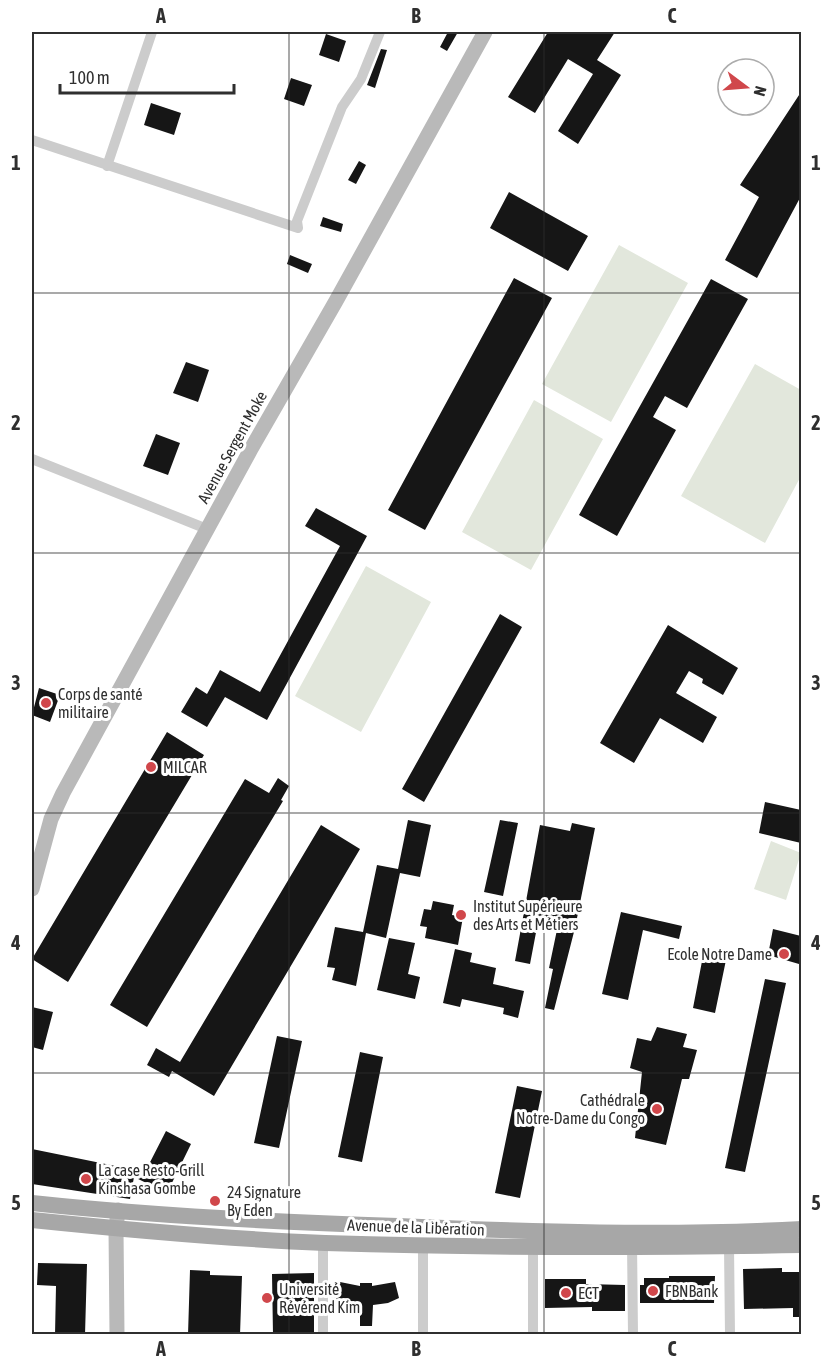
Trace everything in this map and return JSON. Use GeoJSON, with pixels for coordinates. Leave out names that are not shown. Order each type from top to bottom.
{"type":"FeatureCollection","features":[{"type":"Feature","properties":{"kind":"main road","name":"Avenue Sergent Moke"},"geometry":{"type":"LineString","coordinates":[[32,889],[51,819],[60,800],[207,529],[485,32]]}},
{"type":"Feature","properties":{"kind":"main road","name":"Avenue de la Libération"},"geometry":{"type":"LineString","coordinates":[[32,1203],[321,1223],[528,1231],[729,1246],[801,1245]]}},
{"type":"Feature","properties":{"kind":"main road"},"geometry":{"type":"LineString","coordinates":[[117,1335],[116,1229],[118,1210]]}},
{"type":"Feature","properties":{"kind":"main road","name":"Avenue de la Libération"},"geometry":{"type":"LineString","coordinates":[[32,1220],[116,1229],[323,1243],[533,1248],[801,1229]]}},
{"type":"Feature","properties":{"kind":"street"},"geometry":{"type":"LineString","coordinates":[[107,166],[152,32]]}},
{"type":"Feature","properties":{"kind":"street"},"geometry":{"type":"LineString","coordinates":[[32,140],[298,228],[297,221],[342,107],[364,72],[380,32]]}},
{"type":"Feature","properties":{"kind":"street"},"geometry":{"type":"LineString","coordinates":[[32,459],[207,529]]}},
{"type":"Feature","properties":{"kind":"street"},"geometry":{"type":"LineString","coordinates":[[632,1240],[633,1335]]}},
{"type":"Feature","properties":{"kind":"street"},"geometry":{"type":"LineString","coordinates":[[323,1243],[323,1335]]}},
{"type":"Feature","properties":{"kind":"street"},"geometry":{"type":"LineString","coordinates":[[423,1245],[423,1335]]}},
{"type":"Feature","properties":{"kind":"street"},"geometry":{"type":"LineString","coordinates":[[729,1246],[730,1335]]}},
{"type":"Feature","properties":{"kind":"street"},"geometry":{"type":"LineString","coordinates":[[533,1248],[533,1335]]}},
{"type":"Feature","properties":{"kind":"shaded area"},"geometry":{"type":"Polygon","coordinates":[[[619,245],[688,283],[611,422],[542,384],[619,245]]]}},
{"type":"Feature","properties":{"kind":"shaded area"},"geometry":{"type":"Polygon","coordinates":[[[755,364],[801,390],[801,476],[765,543],[681,496],[755,364]]]}},
{"type":"Feature","properties":{"kind":"shaded area"},"geometry":{"type":"Polygon","coordinates":[[[534,400],[603,439],[531,570],[462,532],[534,400]]]}},
{"type":"Feature","properties":{"kind":"shaded area"},"geometry":{"type":"Polygon","coordinates":[[[366,566],[431,602],[361,732],[295,696],[366,566]]]}},
{"type":"Feature","properties":{"kind":"shaded area"},"geometry":{"type":"Polygon","coordinates":[[[771,841],[801,853],[786,900],[754,889],[771,841]]]}},
{"type":"Feature","properties":{"kind":"building"},"geometry":{"type":"Polygon","coordinates":[[[448,32],[458,32],[447,51],[440,47],[448,32]]]}},
{"type":"Feature","properties":{"kind":"building"},"geometry":{"type":"Polygon","coordinates":[[[548,32],[615,32],[597,60],[621,75],[578,144],[558,131],[593,74],[568,59],[535,113],[508,97],[548,32]]]}},
{"type":"Feature","properties":{"kind":"building"},"geometry":{"type":"Polygon","coordinates":[[[326,34],[346,41],[339,62],[319,55],[326,34]]]}},
{"type":"Feature","properties":{"kind":"building"},"geometry":{"type":"Polygon","coordinates":[[[381,49],[387,50],[375,88],[367,85],[381,49]]]}},
{"type":"Feature","properties":{"kind":"building"},"geometry":{"type":"Polygon","coordinates":[[[291,78],[312,85],[304,106],[284,99],[291,78]]]}},
{"type":"Feature","properties":{"kind":"building"},"geometry":{"type":"Polygon","coordinates":[[[801,92],[801,196],[757,278],[725,260],[759,197],[740,185],[801,92]]]}},
{"type":"Feature","properties":{"kind":"building"},"geometry":{"type":"Polygon","coordinates":[[[151,103],[181,113],[174,135],[144,125],[151,103]]]}},
{"type":"Feature","properties":{"kind":"building"},"geometry":{"type":"Polygon","coordinates":[[[359,161],[366,165],[356,184],[348,180],[359,161]]]}},
{"type":"Feature","properties":{"kind":"building"},"geometry":{"type":"Polygon","coordinates":[[[509,192],[588,236],[568,271],[490,228],[509,192]]]}},
{"type":"Feature","properties":{"kind":"building"},"geometry":{"type":"Polygon","coordinates":[[[323,217],[343,224],[341,232],[320,226],[323,217]]]}},
{"type":"Feature","properties":{"kind":"building"},"geometry":{"type":"Polygon","coordinates":[[[290,255],[312,264],[308,273],[287,264],[290,255]]]}},
{"type":"Feature","properties":{"kind":"building"},"geometry":{"type":"Polygon","coordinates":[[[514,278],[552,298],[425,530],[388,510],[514,278]]]}},
{"type":"Feature","properties":{"kind":"building"},"geometry":{"type":"Polygon","coordinates":[[[711,279],[748,299],[687,408],[665,396],[653,417],[676,430],[617,536],[579,515],[711,279]]]}},
{"type":"Feature","properties":{"kind":"building"},"geometry":{"type":"Polygon","coordinates":[[[186,362],[209,370],[198,402],[173,393],[186,362]]]}},
{"type":"Feature","properties":{"kind":"building"},"geometry":{"type":"Polygon","coordinates":[[[156,434],[180,443],[168,475],[143,466],[156,434]]]}},
{"type":"Feature","properties":{"kind":"building"},"geometry":{"type":"Polygon","coordinates":[[[316,508],[367,536],[267,720],[225,697],[207,727],[181,712],[196,687],[207,694],[220,670],[260,692],[340,546],[305,526],[316,508]]]}},
{"type":"Feature","properties":{"kind":"building"},"geometry":{"type":"Polygon","coordinates":[[[500,614],[522,627],[424,802],[402,789],[500,614]]]}},
{"type":"Feature","properties":{"kind":"building"},"geometry":{"type":"Polygon","coordinates":[[[668,625],[738,668],[723,695],[702,683],[703,679],[689,671],[676,693],[717,717],[703,743],[660,718],[634,763],[600,743],[668,625]]]}},
{"type":"Feature","properties":{"kind":"building","name":"Corps de santé militaire"},"geometry":{"type":"Polygon","coordinates":[[[39,688],[60,695],[50,722],[32,715],[39,688]]]}},
{"type":"Feature","properties":{"kind":"building"},"geometry":{"type":"Polygon","coordinates":[[[167,732],[204,755],[68,982],[32,959],[167,732]]]}},
{"type":"Feature","properties":{"kind":"building"},"geometry":{"type":"Polygon","coordinates":[[[278,778],[289,786],[281,800],[283,801],[147,1027],[110,1005],[245,779],[269,793],[278,778]]]}},
{"type":"Feature","properties":{"kind":"building"},"geometry":{"type":"Polygon","coordinates":[[[765,802],[801,810],[801,843],[759,833],[765,802]]]}},
{"type":"Feature","properties":{"kind":"building"},"geometry":{"type":"Polygon","coordinates":[[[408,820],[431,825],[420,877],[400,873],[386,938],[366,933],[356,986],[332,980],[335,968],[327,967],[335,927],[363,932],[377,865],[398,869],[408,820]]]}},
{"type":"Feature","properties":{"kind":"building"},"geometry":{"type":"Polygon","coordinates":[[[500,820],[518,823],[503,896],[484,892],[500,820]]]}},
{"type":"Feature","properties":{"kind":"building"},"geometry":{"type":"Polygon","coordinates":[[[572,823],[595,828],[575,928],[554,1010],[545,1008],[553,969],[549,968],[558,925],[538,922],[530,964],[515,961],[540,825],[570,831],[572,823]]]}},
{"type":"Feature","properties":{"kind":"building"},"geometry":{"type":"Polygon","coordinates":[[[321,825],[360,849],[214,1096],[172,1071],[169,1077],[147,1065],[156,1048],[180,1062],[321,825]]]}},
{"type":"Feature","properties":{"kind":"building"},"geometry":{"type":"Polygon","coordinates":[[[433,901],[454,905],[452,915],[463,917],[458,945],[425,938],[427,927],[420,926],[424,909],[431,910],[433,901]]]}},
{"type":"Feature","properties":{"kind":"building"},"geometry":{"type":"Polygon","coordinates":[[[621,912],[682,926],[679,939],[643,930],[628,1000],[602,994],[621,912]]]}},
{"type":"Feature","properties":{"kind":"building"},"geometry":{"type":"Polygon","coordinates":[[[773,929],[801,936],[799,964],[768,955],[773,929]]]}},
{"type":"Feature","properties":{"kind":"building"},"geometry":{"type":"Polygon","coordinates":[[[389,938],[415,943],[408,974],[420,977],[415,999],[377,990],[389,938]]]}},
{"type":"Feature","properties":{"kind":"building"},"geometry":{"type":"Polygon","coordinates":[[[455,949],[472,953],[470,962],[496,968],[493,984],[524,991],[518,1018],[503,1014],[504,1008],[462,999],[460,1007],[443,1003],[455,949]]]}},
{"type":"Feature","properties":{"kind":"building"},"geometry":{"type":"Polygon","coordinates":[[[703,956],[726,960],[715,1013],[693,1008],[703,956]]]}},
{"type":"Feature","properties":{"kind":"building"},"geometry":{"type":"Polygon","coordinates":[[[765,979],[786,983],[745,1172],[725,1168],[765,979]]]}},
{"type":"Feature","properties":{"kind":"building"},"geometry":{"type":"Polygon","coordinates":[[[32,1007],[53,1012],[43,1050],[32,1047],[32,1007]]]}},
{"type":"Feature","properties":{"kind":"building","name":"Cathédrale Notre-Dame du Congo"},"geometry":{"type":"Polygon","coordinates":[[[657,1027],[687,1034],[683,1047],[697,1050],[689,1079],[682,1079],[666,1145],[635,1138],[642,1072],[630,1068],[637,1038],[651,1041],[657,1027]]]}},
{"type":"Feature","properties":{"kind":"building"},"geometry":{"type":"Polygon","coordinates":[[[277,1036],[302,1041],[279,1148],[254,1143],[277,1036]]]}},
{"type":"Feature","properties":{"kind":"building"},"geometry":{"type":"Polygon","coordinates":[[[360,1052],[383,1057],[362,1162],[338,1157],[360,1052]]]}},
{"type":"Feature","properties":{"kind":"building"},"geometry":{"type":"Polygon","coordinates":[[[517,1086],[542,1091],[520,1198],[495,1193],[517,1086]]]}},
{"type":"Feature","properties":{"kind":"building"},"geometry":{"type":"Polygon","coordinates":[[[166,1131],[191,1144],[167,1193],[134,1177],[130,1199],[32,1184],[32,1149],[145,1172],[166,1131]]]}},
{"type":"Feature","properties":{"kind":"building"},"geometry":{"type":"Polygon","coordinates":[[[38,1263],[87,1264],[85,1335],[55,1335],[56,1286],[37,1285],[38,1263]]]}},
{"type":"Feature","properties":{"kind":"building"},"geometry":{"type":"Polygon","coordinates":[[[782,1268],[782,1272],[801,1272],[801,1317],[793,1317],[793,1308],[744,1309],[743,1269],[782,1268]]]}},
{"type":"Feature","properties":{"kind":"building"},"geometry":{"type":"Polygon","coordinates":[[[190,1270],[210,1271],[210,1275],[242,1276],[240,1335],[188,1335],[190,1270]]]}},
{"type":"Feature","properties":{"kind":"building"},"geometry":{"type":"Polygon","coordinates":[[[314,1273],[314,1335],[273,1335],[272,1274],[314,1273]]]}},
{"type":"Feature","properties":{"kind":"building"},"geometry":{"type":"Polygon","coordinates":[[[669,1276],[715,1276],[714,1303],[640,1303],[640,1285],[644,1285],[644,1278],[669,1278],[669,1276]]]}},
{"type":"Feature","properties":{"kind":"building"},"geometry":{"type":"Polygon","coordinates":[[[545,1279],[586,1279],[586,1284],[625,1285],[625,1311],[592,1311],[592,1307],[545,1308],[545,1279]]]}},
{"type":"Feature","properties":{"kind":"building"},"geometry":{"type":"Polygon","coordinates":[[[335,1281],[360,1286],[360,1283],[372,1283],[372,1286],[395,1282],[399,1298],[388,1303],[373,1305],[372,1326],[360,1326],[360,1305],[330,1298],[335,1281]]]}},
{"type":"Feature","properties":{"kind":"place","name":"Corps de santé militaire"},"geometry":{"type":"Point","coordinates":[46,703]}},
{"type":"Feature","properties":{"kind":"place","name":"MILCAR"},"geometry":{"type":"Point","coordinates":[151,767]}},
{"type":"Feature","properties":{"kind":"place","name":"Institut Supérieure des Arts et Métiers"},"geometry":{"type":"Point","coordinates":[461,915]}},
{"type":"Feature","properties":{"kind":"place","name":"Ecole Notre Dame"},"geometry":{"type":"Point","coordinates":[784,954]}},
{"type":"Feature","properties":{"kind":"place","name":"Cathédrale Notre-Dame du Congo"},"geometry":{"type":"Point","coordinates":[657,1109]}},
{"type":"Feature","properties":{"kind":"place","name":"La case Resto-Grill Kinshasa Gombe"},"geometry":{"type":"Point","coordinates":[86,1179]}},
{"type":"Feature","properties":{"kind":"place","name":"24 Signature By Eden"},"geometry":{"type":"Point","coordinates":[215,1201]}},
{"type":"Feature","properties":{"kind":"place","name":"FBNBank"},"geometry":{"type":"Point","coordinates":[653,1291]}},
{"type":"Feature","properties":{"kind":"place","name":"ECT"},"geometry":{"type":"Point","coordinates":[566,1293]}},
{"type":"Feature","properties":{"kind":"place","name":"Université Révérend Kim"},"geometry":{"type":"Point","coordinates":[267,1298]}}]}
